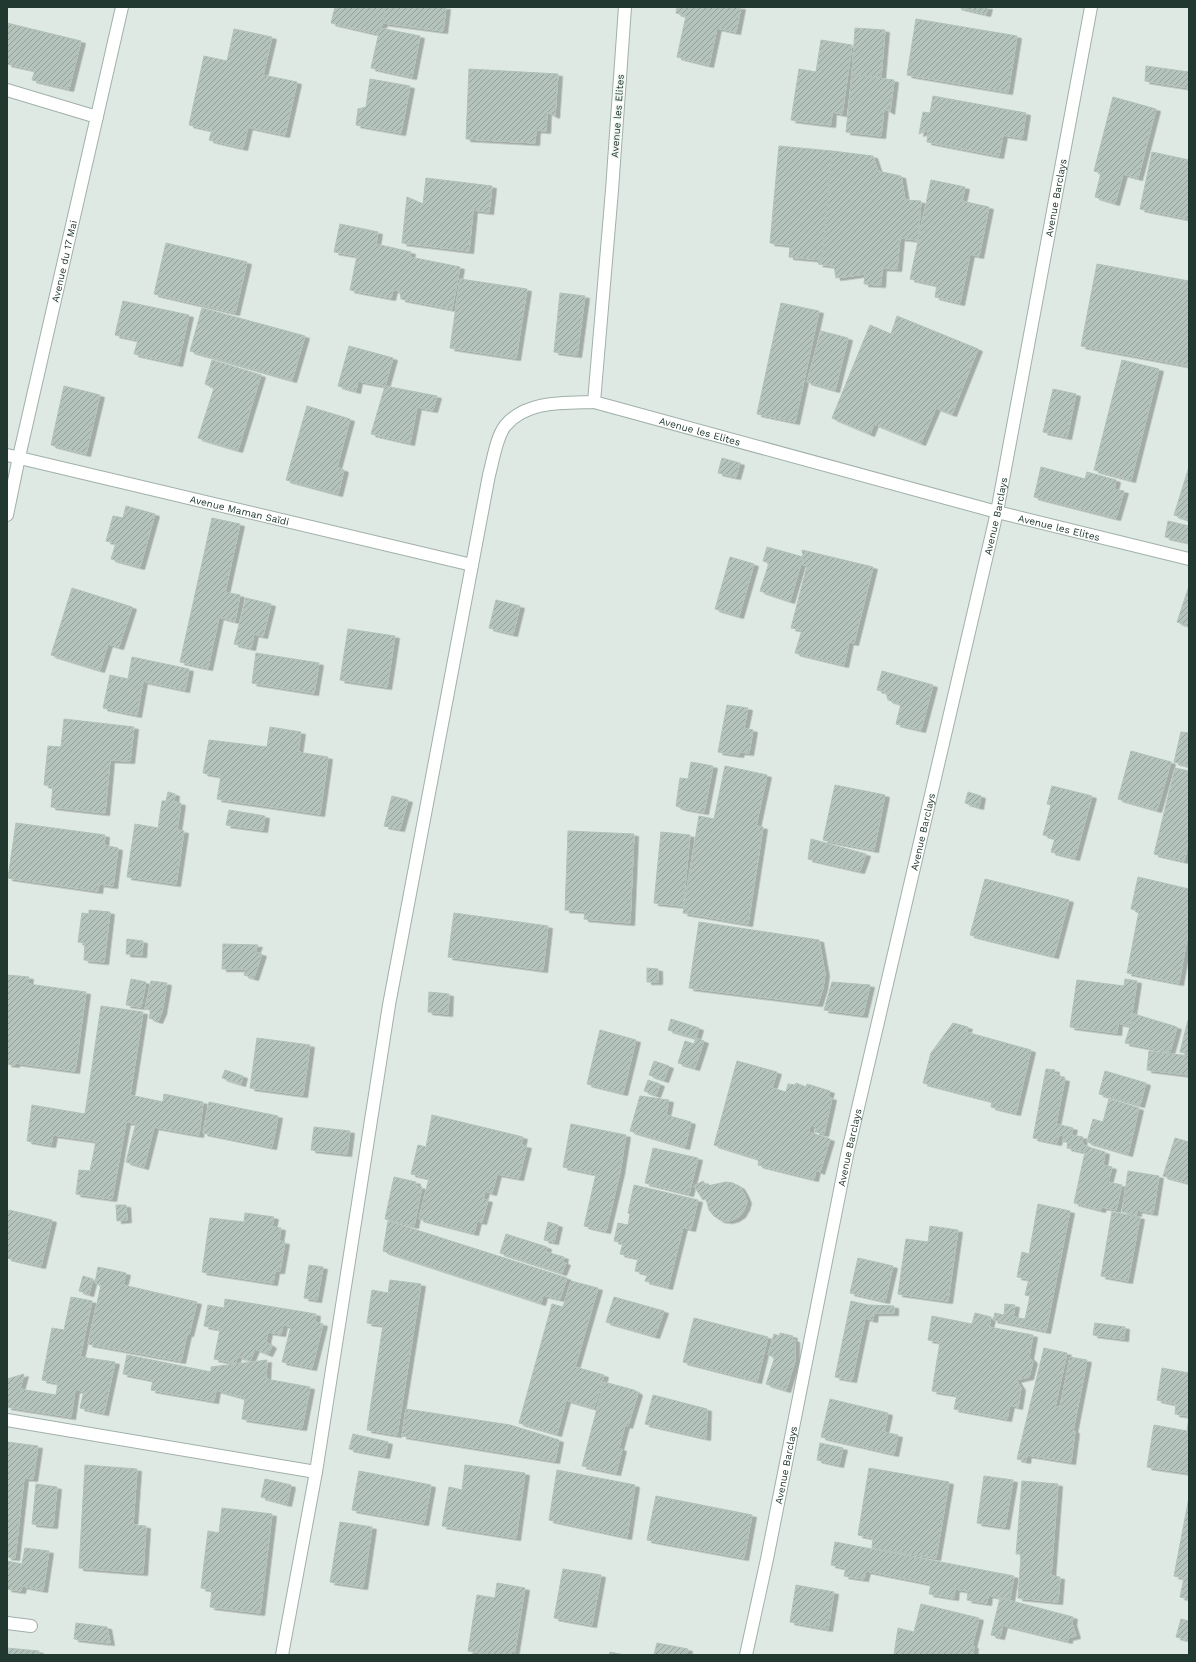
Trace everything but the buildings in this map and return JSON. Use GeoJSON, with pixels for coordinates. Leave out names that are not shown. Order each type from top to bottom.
{"type":"FeatureCollection","features":[{"type":"Feature","properties":{"kind":"street","name":"Avenue du 17 Mai"},"geometry":{"type":"LineString","coordinates":[[7,515],[13,456],[97,117],[122,7]]}},
{"type":"Feature","properties":{"kind":"street","name":"Avenue les Elites"},"geometry":{"type":"LineString","coordinates":[[625,7],[612,190],[594,402],[997,512],[1189,559]]}},
{"type":"Feature","properties":{"kind":"street","name":"Avenue Barclays"},"geometry":{"type":"LineString","coordinates":[[746,1655],[767,1559],[848,1155],[997,512],[1091,7]]}},
{"type":"Feature","properties":{"kind":"street"},"geometry":{"type":"LineString","coordinates":[[7,90],[97,117]]}},
{"type":"Feature","properties":{"kind":"street"},"geometry":{"type":"LineString","coordinates":[[282,1655],[316,1472],[390,1005],[472,564],[496,446],[505,426],[520,412],[547,404],[594,402]]}},
{"type":"Feature","properties":{"kind":"street","name":"Avenue Maman Saïdi"},"geometry":{"type":"LineString","coordinates":[[13,456],[472,564]]}},
{"type":"Feature","properties":{"kind":"street"},"geometry":{"type":"LineString","coordinates":[[7,1420],[316,1472]]}},
{"type":"Feature","properties":{"kind":"street"},"geometry":{"type":"LineString","coordinates":[[7,1623],[31,1626]]}}]}
